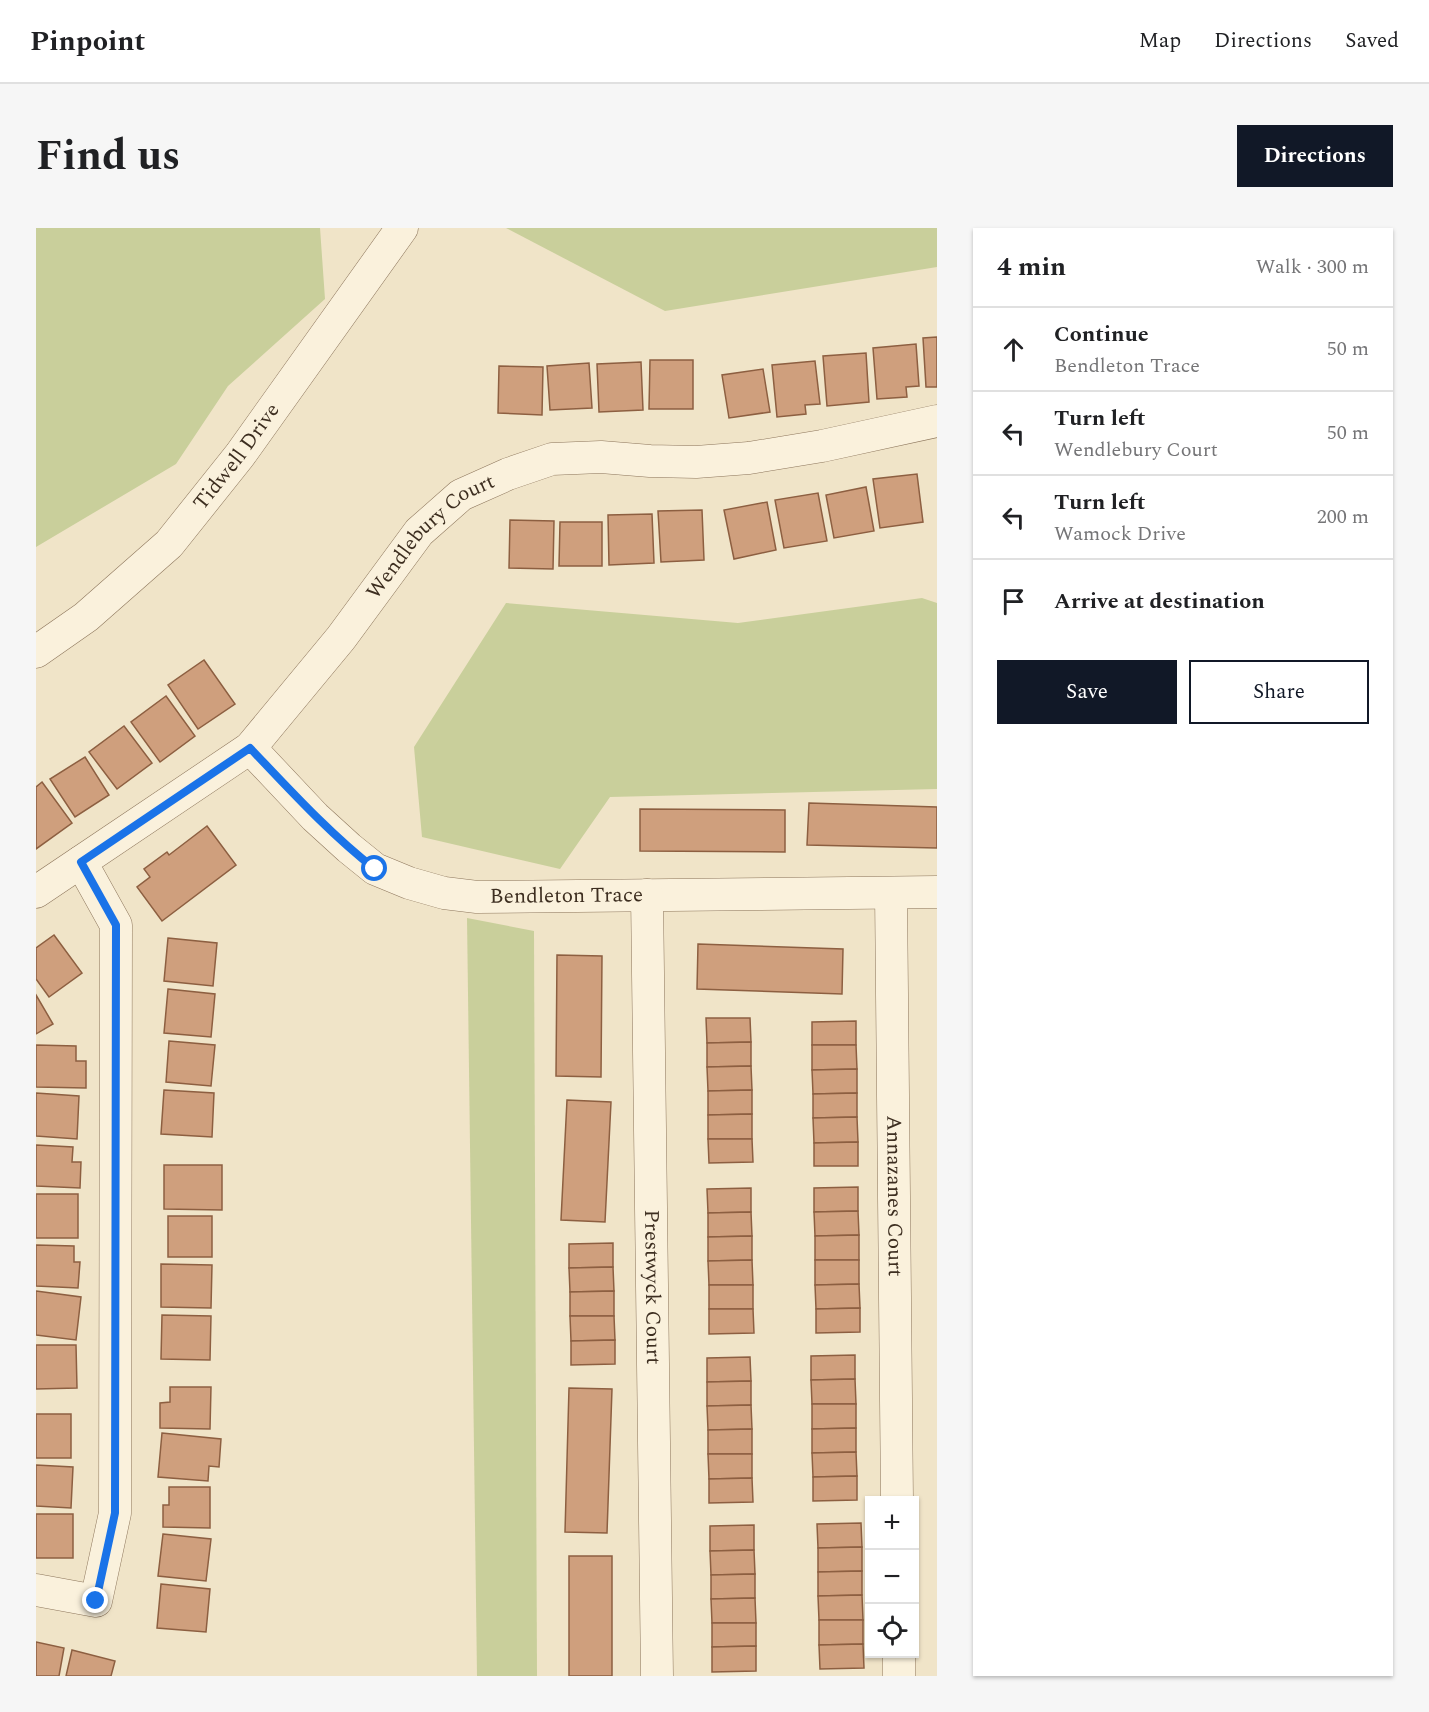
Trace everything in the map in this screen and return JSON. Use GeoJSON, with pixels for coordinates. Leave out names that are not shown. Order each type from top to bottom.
{"type":"FeatureCollection","features":[{"type":"Feature","properties":{"kind":"street","name":"Tidwell Drive"},"geometry":{"type":"LineString","coordinates":[[36,652],[86,617],[169,544],[240,455],[402,228]]}},
{"type":"Feature","properties":{"kind":"street","name":"Wendlebury Court"},"geometry":{"type":"LineString","coordinates":[[36,892],[250,748],[341,638],[419,532],[461,495],[508,474],[552,459],[601,457],[696,462],[749,458],[822,446],[937,421]]}},
{"type":"Feature","properties":{"kind":"street","name":"Bendleton Trace"},"geometry":{"type":"LineString","coordinates":[[250,748],[315,817],[375,869],[409,883],[444,893],[477,897],[937,892]]}},
{"type":"Feature","properties":{"kind":"street"},"geometry":{"type":"LineString","coordinates":[[36,1590],[96,1601],[115,1513],[116,925],[81,862]]}},
{"type":"Feature","properties":{"kind":"street","name":"Annazanes Court"},"geometry":{"type":"LineString","coordinates":[[891,893],[897,1496]]}},
{"type":"Feature","properties":{"kind":"street","name":"Prestwyck Court"},"geometry":{"type":"LineString","coordinates":[[647,896],[657,1676]]}},
{"type":"Feature","properties":{"kind":"street"},"geometry":{"type":"LineString","coordinates":[[899,1658],[899,1676]]}},
{"type":"Feature","properties":{"kind":"green space"},"geometry":{"type":"Polygon","coordinates":[[[36,228],[320,228],[325,299],[228,386],[176,464],[36,547],[36,228]]]}},
{"type":"Feature","properties":{"kind":"green space"},"geometry":{"type":"Polygon","coordinates":[[[506,228],[937,228],[937,267],[665,311],[506,228]]]}},
{"type":"Feature","properties":{"kind":"green space"},"geometry":{"type":"Polygon","coordinates":[[[922,598],[937,603],[937,789],[610,797],[560,869],[422,837],[414,747],[506,603],[738,623],[922,598]]]}},
{"type":"Feature","properties":{"kind":"green space"},"geometry":{"type":"Polygon","coordinates":[[[467,918],[534,931],[537,1676],[477,1676],[467,918]]]}},
{"type":"Feature","properties":{"kind":"building"},"geometry":{"type":"Polygon","coordinates":[[[937,337],[937,387],[926,387],[923,338],[937,337]]]}},
{"type":"Feature","properties":{"kind":"building"},"geometry":{"type":"Polygon","coordinates":[[[916,344],[919,386],[906,387],[907,397],[877,399],[873,348],[916,344]]]}},
{"type":"Feature","properties":{"kind":"building"},"geometry":{"type":"Polygon","coordinates":[[[866,353],[869,402],[827,406],[823,356],[866,353]]]}},
{"type":"Feature","properties":{"kind":"building"},"geometry":{"type":"Polygon","coordinates":[[[650,360],[693,360],[693,409],[649,409],[650,360]]]}},
{"type":"Feature","properties":{"kind":"building"},"geometry":{"type":"Polygon","coordinates":[[[815,361],[820,404],[805,405],[806,414],[777,417],[772,365],[815,361]]]}},
{"type":"Feature","properties":{"kind":"building"},"geometry":{"type":"Polygon","coordinates":[[[641,362],[643,410],[599,412],[597,364],[641,362]]]}},
{"type":"Feature","properties":{"kind":"building"},"geometry":{"type":"Polygon","coordinates":[[[589,363],[592,408],[550,410],[547,366],[589,363]]]}},
{"type":"Feature","properties":{"kind":"building"},"geometry":{"type":"Polygon","coordinates":[[[499,366],[543,367],[542,415],[498,413],[499,366]]]}},
{"type":"Feature","properties":{"kind":"building"},"geometry":{"type":"Polygon","coordinates":[[[763,369],[770,412],[729,418],[722,375],[763,369]]]}},
{"type":"Feature","properties":{"kind":"building"},"geometry":{"type":"Polygon","coordinates":[[[917,474],[923,522],[880,528],[873,479],[917,474]]]}},
{"type":"Feature","properties":{"kind":"building"},"geometry":{"type":"Polygon","coordinates":[[[866,487],[874,531],[834,538],[826,495],[866,487]]]}},
{"type":"Feature","properties":{"kind":"building"},"geometry":{"type":"Polygon","coordinates":[[[818,493],[827,541],[784,548],[775,500],[818,493]]]}},
{"type":"Feature","properties":{"kind":"building"},"geometry":{"type":"Polygon","coordinates":[[[767,502],[776,550],[734,559],[724,510],[767,502]]]}},
{"type":"Feature","properties":{"kind":"building"},"geometry":{"type":"Polygon","coordinates":[[[702,510],[704,560],[661,562],[658,511],[702,510]]]}},
{"type":"Feature","properties":{"kind":"building"},"geometry":{"type":"Polygon","coordinates":[[[652,514],[654,563],[609,565],[608,515],[652,514]]]}},
{"type":"Feature","properties":{"kind":"building"},"geometry":{"type":"Polygon","coordinates":[[[510,520],[554,521],[553,569],[509,568],[510,520]]]}},
{"type":"Feature","properties":{"kind":"building"},"geometry":{"type":"Polygon","coordinates":[[[560,522],[602,522],[602,566],[559,566],[560,522]]]}},
{"type":"Feature","properties":{"kind":"building"},"geometry":{"type":"Polygon","coordinates":[[[204,660],[235,704],[198,729],[168,685],[204,660]]]}},
{"type":"Feature","properties":{"kind":"building"},"geometry":{"type":"Polygon","coordinates":[[[166,696],[195,736],[160,762],[131,722],[166,696]]]}},
{"type":"Feature","properties":{"kind":"building"},"geometry":{"type":"Polygon","coordinates":[[[124,726],[152,763],[117,789],[89,752],[124,726]]]}},
{"type":"Feature","properties":{"kind":"building"},"geometry":{"type":"Polygon","coordinates":[[[85,757],[109,795],[75,817],[50,779],[85,757]]]}},
{"type":"Feature","properties":{"kind":"building"},"geometry":{"type":"Polygon","coordinates":[[[42,782],[72,823],[36,849],[36,787],[42,782]]]}},
{"type":"Feature","properties":{"kind":"building"},"geometry":{"type":"Polygon","coordinates":[[[809,803],[937,807],[937,848],[807,845],[809,803]]]}},
{"type":"Feature","properties":{"kind":"building"},"geometry":{"type":"Polygon","coordinates":[[[640,809],[785,810],[785,852],[640,851],[640,809]]]}},
{"type":"Feature","properties":{"kind":"building"},"geometry":{"type":"Polygon","coordinates":[[[207,826],[236,865],[162,921],[137,887],[150,877],[144,869],[167,852],[169,855],[207,826]]]}},
{"type":"Feature","properties":{"kind":"building"},"geometry":{"type":"Polygon","coordinates":[[[54,935],[82,973],[49,997],[36,979],[36,948],[54,935]]]}},
{"type":"Feature","properties":{"kind":"building"},"geometry":{"type":"Polygon","coordinates":[[[168,938],[217,943],[213,986],[164,981],[168,938]]]}},
{"type":"Feature","properties":{"kind":"building"},"geometry":{"type":"Polygon","coordinates":[[[698,944],[843,949],[842,994],[697,989],[698,944]]]}},
{"type":"Feature","properties":{"kind":"building"},"geometry":{"type":"Polygon","coordinates":[[[557,955],[602,956],[601,1077],[556,1076],[557,955]]]}},
{"type":"Feature","properties":{"kind":"building"},"geometry":{"type":"Polygon","coordinates":[[[168,989],[215,994],[211,1037],[164,1033],[168,989]]]}},
{"type":"Feature","properties":{"kind":"building"},"geometry":{"type":"Polygon","coordinates":[[[36,995],[53,1024],[36,1034],[36,995]]]}},
{"type":"Feature","properties":{"kind":"building"},"geometry":{"type":"Polygon","coordinates":[[[706,1018],[750,1018],[751,1042],[707,1043],[706,1018]]]}},
{"type":"Feature","properties":{"kind":"building"},"geometry":{"type":"Polygon","coordinates":[[[856,1021],[856,1045],[812,1045],[812,1022],[856,1021]]]}},
{"type":"Feature","properties":{"kind":"building"},"geometry":{"type":"Polygon","coordinates":[[[169,1041],[215,1045],[211,1086],[166,1082],[169,1041]]]}},
{"type":"Feature","properties":{"kind":"building"},"geometry":{"type":"Polygon","coordinates":[[[751,1042],[751,1066],[707,1067],[707,1043],[751,1042]]]}},
{"type":"Feature","properties":{"kind":"building"},"geometry":{"type":"Polygon","coordinates":[[[36,1045],[76,1046],[76,1061],[86,1061],[86,1088],[36,1087],[36,1045]]]}},
{"type":"Feature","properties":{"kind":"building"},"geometry":{"type":"Polygon","coordinates":[[[812,1045],[856,1045],[857,1069],[812,1070],[812,1045]]]}},
{"type":"Feature","properties":{"kind":"building"},"geometry":{"type":"Polygon","coordinates":[[[751,1066],[752,1090],[708,1091],[707,1067],[751,1066]]]}},
{"type":"Feature","properties":{"kind":"building"},"geometry":{"type":"Polygon","coordinates":[[[857,1069],[857,1093],[813,1094],[812,1070],[857,1069]]]}},
{"type":"Feature","properties":{"kind":"building"},"geometry":{"type":"Polygon","coordinates":[[[164,1090],[214,1093],[212,1137],[161,1134],[164,1090]]]}},
{"type":"Feature","properties":{"kind":"building"},"geometry":{"type":"Polygon","coordinates":[[[752,1090],[752,1114],[708,1115],[708,1091],[752,1090]]]}},
{"type":"Feature","properties":{"kind":"building"},"geometry":{"type":"Polygon","coordinates":[[[36,1093],[79,1096],[77,1139],[36,1136],[36,1093]]]}},
{"type":"Feature","properties":{"kind":"building"},"geometry":{"type":"Polygon","coordinates":[[[857,1093],[857,1117],[813,1118],[813,1094],[857,1093]]]}},
{"type":"Feature","properties":{"kind":"building"},"geometry":{"type":"Polygon","coordinates":[[[567,1100],[611,1102],[605,1222],[561,1220],[567,1100]]]}},
{"type":"Feature","properties":{"kind":"building"},"geometry":{"type":"Polygon","coordinates":[[[752,1114],[752,1139],[708,1139],[708,1115],[752,1114]]]}},
{"type":"Feature","properties":{"kind":"building"},"geometry":{"type":"Polygon","coordinates":[[[857,1117],[858,1142],[814,1143],[813,1118],[857,1117]]]}},
{"type":"Feature","properties":{"kind":"building"},"geometry":{"type":"Polygon","coordinates":[[[708,1139],[752,1139],[753,1162],[709,1163],[708,1139]]]}},
{"type":"Feature","properties":{"kind":"building"},"geometry":{"type":"Polygon","coordinates":[[[858,1142],[858,1166],[814,1166],[814,1143],[858,1142]]]}},
{"type":"Feature","properties":{"kind":"building"},"geometry":{"type":"Polygon","coordinates":[[[36,1145],[73,1147],[72,1162],[81,1162],[80,1188],[36,1186],[36,1145]]]}},
{"type":"Feature","properties":{"kind":"building"},"geometry":{"type":"Polygon","coordinates":[[[164,1165],[222,1165],[222,1210],[164,1209],[164,1165]]]}},
{"type":"Feature","properties":{"kind":"building"},"geometry":{"type":"Polygon","coordinates":[[[858,1187],[858,1211],[814,1212],[814,1188],[858,1187]]]}},
{"type":"Feature","properties":{"kind":"building"},"geometry":{"type":"Polygon","coordinates":[[[751,1188],[751,1212],[708,1213],[707,1189],[751,1188]]]}},
{"type":"Feature","properties":{"kind":"building"},"geometry":{"type":"Polygon","coordinates":[[[36,1194],[78,1194],[78,1238],[36,1238],[36,1194]]]}},
{"type":"Feature","properties":{"kind":"building"},"geometry":{"type":"Polygon","coordinates":[[[858,1211],[859,1235],[815,1236],[814,1212],[858,1211]]]}},
{"type":"Feature","properties":{"kind":"building"},"geometry":{"type":"Polygon","coordinates":[[[751,1212],[752,1236],[708,1237],[708,1213],[751,1212]]]}},
{"type":"Feature","properties":{"kind":"building"},"geometry":{"type":"Polygon","coordinates":[[[168,1216],[212,1216],[212,1257],[168,1257],[168,1216]]]}},
{"type":"Feature","properties":{"kind":"building"},"geometry":{"type":"Polygon","coordinates":[[[859,1235],[859,1260],[815,1260],[815,1236],[859,1235]]]}},
{"type":"Feature","properties":{"kind":"building"},"geometry":{"type":"Polygon","coordinates":[[[752,1236],[752,1260],[708,1261],[708,1237],[752,1236]]]}},
{"type":"Feature","properties":{"kind":"building"},"geometry":{"type":"Polygon","coordinates":[[[613,1243],[613,1267],[569,1268],[569,1244],[613,1243]]]}},
{"type":"Feature","properties":{"kind":"building"},"geometry":{"type":"Polygon","coordinates":[[[36,1245],[74,1246],[74,1262],[80,1262],[78,1288],[36,1286],[36,1245]]]}},
{"type":"Feature","properties":{"kind":"building"},"geometry":{"type":"Polygon","coordinates":[[[752,1260],[753,1285],[709,1285],[708,1261],[752,1260]]]}},
{"type":"Feature","properties":{"kind":"building"},"geometry":{"type":"Polygon","coordinates":[[[815,1260],[859,1260],[859,1284],[815,1285],[815,1260]]]}},
{"type":"Feature","properties":{"kind":"building"},"geometry":{"type":"Polygon","coordinates":[[[161,1264],[212,1265],[211,1308],[161,1307],[161,1264]]]}},
{"type":"Feature","properties":{"kind":"building"},"geometry":{"type":"Polygon","coordinates":[[[613,1267],[614,1291],[570,1292],[569,1268],[613,1267]]]}},
{"type":"Feature","properties":{"kind":"building"},"geometry":{"type":"Polygon","coordinates":[[[859,1284],[860,1308],[816,1309],[815,1285],[859,1284]]]}},
{"type":"Feature","properties":{"kind":"building"},"geometry":{"type":"Polygon","coordinates":[[[709,1285],[753,1285],[753,1309],[709,1309],[709,1285]]]}},
{"type":"Feature","properties":{"kind":"building"},"geometry":{"type":"Polygon","coordinates":[[[36,1291],[81,1297],[76,1340],[36,1335],[36,1291]]]}},
{"type":"Feature","properties":{"kind":"building"},"geometry":{"type":"Polygon","coordinates":[[[614,1291],[614,1316],[570,1316],[570,1292],[614,1291]]]}},
{"type":"Feature","properties":{"kind":"building"},"geometry":{"type":"Polygon","coordinates":[[[860,1308],[860,1332],[816,1333],[816,1309],[860,1308]]]}},
{"type":"Feature","properties":{"kind":"building"},"geometry":{"type":"Polygon","coordinates":[[[709,1309],[753,1309],[754,1333],[709,1334],[709,1309]]]}},
{"type":"Feature","properties":{"kind":"building"},"geometry":{"type":"Polygon","coordinates":[[[162,1315],[211,1316],[210,1360],[161,1359],[162,1315]]]}},
{"type":"Feature","properties":{"kind":"building"},"geometry":{"type":"Polygon","coordinates":[[[570,1316],[614,1316],[615,1340],[571,1341],[570,1316]]]}},
{"type":"Feature","properties":{"kind":"building"},"geometry":{"type":"Polygon","coordinates":[[[615,1340],[615,1364],[571,1365],[571,1341],[615,1340]]]}},
{"type":"Feature","properties":{"kind":"building"},"geometry":{"type":"Polygon","coordinates":[[[36,1345],[76,1345],[77,1388],[36,1389],[36,1345]]]}},
{"type":"Feature","properties":{"kind":"building"},"geometry":{"type":"Polygon","coordinates":[[[855,1355],[855,1379],[811,1380],[811,1356],[855,1355]]]}},
{"type":"Feature","properties":{"kind":"building"},"geometry":{"type":"Polygon","coordinates":[[[750,1357],[751,1381],[707,1382],[707,1358],[750,1357]]]}},
{"type":"Feature","properties":{"kind":"building"},"geometry":{"type":"Polygon","coordinates":[[[855,1379],[856,1404],[812,1404],[811,1380],[855,1379]]]}},
{"type":"Feature","properties":{"kind":"building"},"geometry":{"type":"Polygon","coordinates":[[[751,1381],[751,1405],[707,1406],[707,1382],[751,1381]]]}},
{"type":"Feature","properties":{"kind":"building"},"geometry":{"type":"Polygon","coordinates":[[[170,1387],[211,1387],[210,1429],[160,1428],[160,1403],[170,1402],[170,1387]]]}},
{"type":"Feature","properties":{"kind":"building"},"geometry":{"type":"Polygon","coordinates":[[[569,1388],[612,1389],[607,1533],[565,1532],[569,1388]]]}},
{"type":"Feature","properties":{"kind":"building"},"geometry":{"type":"Polygon","coordinates":[[[812,1404],[856,1404],[856,1428],[812,1429],[812,1404]]]}},
{"type":"Feature","properties":{"kind":"building"},"geometry":{"type":"Polygon","coordinates":[[[751,1405],[752,1429],[708,1430],[707,1406],[751,1405]]]}},
{"type":"Feature","properties":{"kind":"building"},"geometry":{"type":"Polygon","coordinates":[[[36,1414],[71,1414],[71,1458],[36,1458],[36,1414]]]}},
{"type":"Feature","properties":{"kind":"building"},"geometry":{"type":"Polygon","coordinates":[[[856,1428],[856,1452],[812,1453],[812,1429],[856,1428]]]}},
{"type":"Feature","properties":{"kind":"building"},"geometry":{"type":"Polygon","coordinates":[[[752,1429],[752,1454],[708,1454],[708,1430],[752,1429]]]}},
{"type":"Feature","properties":{"kind":"building"},"geometry":{"type":"Polygon","coordinates":[[[162,1433],[221,1439],[219,1467],[209,1466],[208,1481],[158,1477],[162,1433]]]}},
{"type":"Feature","properties":{"kind":"building"},"geometry":{"type":"Polygon","coordinates":[[[856,1452],[857,1476],[813,1477],[812,1453],[856,1452]]]}},
{"type":"Feature","properties":{"kind":"building"},"geometry":{"type":"Polygon","coordinates":[[[708,1454],[752,1454],[752,1478],[709,1479],[708,1454]]]}},
{"type":"Feature","properties":{"kind":"building"},"geometry":{"type":"Polygon","coordinates":[[[36,1465],[73,1467],[71,1508],[36,1506],[36,1465]]]}},
{"type":"Feature","properties":{"kind":"building"},"geometry":{"type":"Polygon","coordinates":[[[857,1476],[857,1500],[813,1501],[813,1477],[857,1476]]]}},
{"type":"Feature","properties":{"kind":"building"},"geometry":{"type":"Polygon","coordinates":[[[752,1478],[753,1502],[709,1503],[709,1479],[752,1478]]]}},
{"type":"Feature","properties":{"kind":"building"},"geometry":{"type":"Polygon","coordinates":[[[169,1487],[210,1487],[210,1528],[163,1527],[163,1505],[169,1505],[169,1487]]]}},
{"type":"Feature","properties":{"kind":"building"},"geometry":{"type":"Polygon","coordinates":[[[36,1514],[73,1514],[73,1558],[36,1558],[36,1514]]]}},
{"type":"Feature","properties":{"kind":"building"},"geometry":{"type":"Polygon","coordinates":[[[861,1523],[862,1547],[818,1548],[817,1524],[861,1523]]]}},
{"type":"Feature","properties":{"kind":"building"},"geometry":{"type":"Polygon","coordinates":[[[754,1525],[754,1550],[710,1551],[710,1526],[754,1525]]]}},
{"type":"Feature","properties":{"kind":"building"},"geometry":{"type":"Polygon","coordinates":[[[163,1534],[211,1539],[206,1581],[158,1576],[163,1534]]]}},
{"type":"Feature","properties":{"kind":"building"},"geometry":{"type":"Polygon","coordinates":[[[862,1547],[862,1571],[818,1572],[818,1548],[862,1547]]]}},
{"type":"Feature","properties":{"kind":"building"},"geometry":{"type":"Polygon","coordinates":[[[754,1550],[755,1574],[711,1575],[710,1551],[754,1550]]]}},
{"type":"Feature","properties":{"kind":"building"},"geometry":{"type":"Polygon","coordinates":[[[569,1556],[612,1556],[612,1676],[569,1676],[569,1556]]]}},
{"type":"Feature","properties":{"kind":"building"},"geometry":{"type":"Polygon","coordinates":[[[862,1571],[862,1595],[818,1596],[818,1572],[862,1571]]]}},
{"type":"Feature","properties":{"kind":"building"},"geometry":{"type":"Polygon","coordinates":[[[755,1574],[755,1598],[711,1599],[711,1575],[755,1574]]]}},
{"type":"Feature","properties":{"kind":"building"},"geometry":{"type":"Polygon","coordinates":[[[161,1584],[210,1589],[206,1632],[157,1628],[161,1584]]]}},
{"type":"Feature","properties":{"kind":"building"},"geometry":{"type":"Polygon","coordinates":[[[862,1595],[863,1620],[819,1620],[818,1596],[862,1595]]]}},
{"type":"Feature","properties":{"kind":"building"},"geometry":{"type":"Polygon","coordinates":[[[755,1598],[756,1623],[712,1623],[711,1599],[755,1598]]]}},
{"type":"Feature","properties":{"kind":"building"},"geometry":{"type":"Polygon","coordinates":[[[819,1620],[863,1620],[863,1644],[819,1645],[819,1620]]]}},
{"type":"Feature","properties":{"kind":"building"},"geometry":{"type":"Polygon","coordinates":[[[712,1623],[756,1623],[756,1646],[712,1647],[712,1623]]]}},
{"type":"Feature","properties":{"kind":"building"},"geometry":{"type":"Polygon","coordinates":[[[36,1642],[64,1648],[59,1676],[36,1676],[36,1642]]]}},
{"type":"Feature","properties":{"kind":"building"},"geometry":{"type":"Polygon","coordinates":[[[863,1644],[864,1668],[820,1669],[819,1645],[863,1644]]]}},
{"type":"Feature","properties":{"kind":"building"},"geometry":{"type":"Polygon","coordinates":[[[756,1646],[756,1671],[712,1672],[712,1647],[756,1646]]]}},
{"type":"Feature","properties":{"kind":"building"},"geometry":{"type":"Polygon","coordinates":[[[72,1650],[115,1661],[111,1676],[66,1676],[72,1650]]]}},
{"type":"Feature","properties":{"kind":"route"},"geometry":{"type":"LineString","coordinates":[[96,1601],[115,1513],[116,925],[81,862],[250,748],[315,817],[375,869]]}}]}
